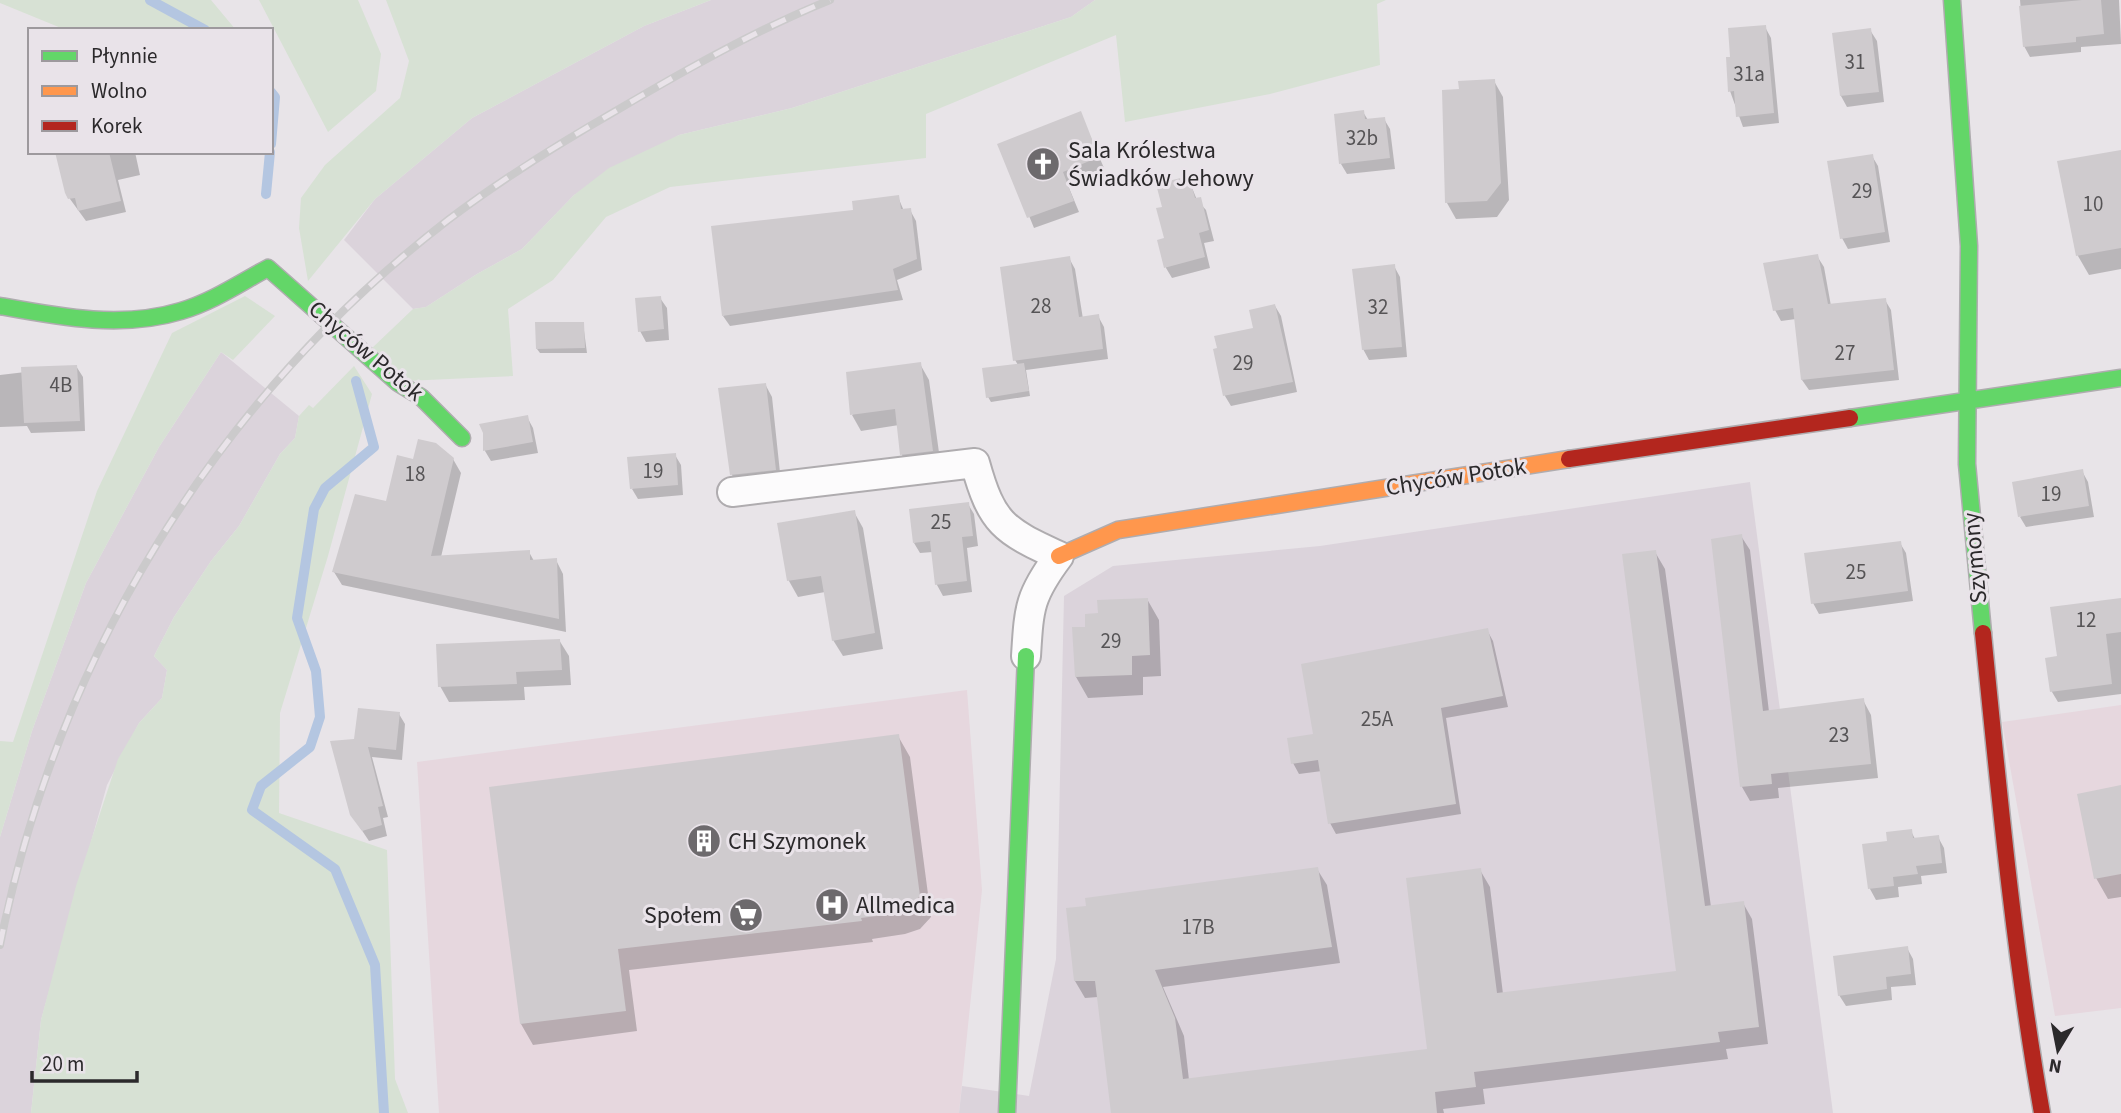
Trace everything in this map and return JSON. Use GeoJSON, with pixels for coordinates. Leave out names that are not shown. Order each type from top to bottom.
{"type":"FeatureCollection","features":[{"type":"Feature","properties":{"kind":"street","name":"Szymony"},"geometry":{"type":"LineString","coordinates":[[1952,0],[1969,246],[1967,464],[1979,611],[2026,1017],[2042,1113]]}},
{"type":"Feature","properties":{"kind":"street","name":"Chyców Potok"},"geometry":{"type":"LineString","coordinates":[[0,306],[69,319],[133,321],[183,310],[268,268],[398,383],[421,397],[462,438]]}},
{"type":"Feature","properties":{"kind":"street","name":"Chyców Potok"},"geometry":{"type":"LineString","coordinates":[[1026,656],[1029,614],[1037,584],[1059,556],[1118,530],[2121,378]]}},
{"type":"Feature","properties":{"kind":"street"},"geometry":{"type":"LineString","coordinates":[[732,492],[975,463],[987,504],[1010,533],[1059,556]]}},
{"type":"Feature","properties":{"kind":"street"},"geometry":{"type":"LineString","coordinates":[[1007,1113],[1026,656]]}},
{"type":"Feature","properties":{"kind":"shaded area"},"geometry":{"type":"Polygon","coordinates":[[[0,0],[211,0],[234,28],[61,28],[0,3],[0,0]]]}},
{"type":"Feature","properties":{"kind":"shaded area"},"geometry":{"type":"Polygon","coordinates":[[[259,0],[358,0],[381,54],[376,91],[328,132],[259,0]]]}},
{"type":"Feature","properties":{"kind":"shaded area"},"geometry":{"type":"Polygon","coordinates":[[[386,0],[711,0],[644,26],[472,118],[375,199],[308,281],[299,228],[301,198],[325,165],[400,98],[409,61],[386,0]]]}},
{"type":"Feature","properties":{"kind":"shaded area"},"geometry":{"type":"Polygon","coordinates":[[[711,0],[1095,0],[1071,17],[792,108],[679,135],[574,195],[522,249],[426,307],[413,309],[344,240],[375,199],[472,118],[644,26],[711,0]]]}},
{"type":"Feature","properties":{"kind":"shaded area"},"geometry":{"type":"Polygon","coordinates":[[[1095,0],[1386,0],[1377,4],[1380,65],[1270,94],[1125,122],[1116,35],[926,114],[926,158],[670,187],[606,217],[553,280],[508,309],[513,376],[405,381],[371,349],[413,309],[426,307],[522,249],[574,195],[609,168],[679,135],[792,108],[1071,17],[1095,0]]]}},
{"type":"Feature","properties":{"kind":"shaded area"},"geometry":{"type":"Polygon","coordinates":[[[245,296],[275,316],[233,360],[221,352],[159,447],[86,583],[32,731],[0,837],[0,741],[13,742],[97,491],[172,333],[245,296]]]}},
{"type":"Feature","properties":{"kind":"shaded area"},"geometry":{"type":"Polygon","coordinates":[[[221,352],[299,416],[295,438],[280,454],[239,526],[211,561],[174,617],[154,656],[167,670],[162,698],[139,723],[107,785],[41,1020],[31,1113],[0,1113],[0,837],[32,731],[86,583],[159,447],[221,352]]]}},
{"type":"Feature","properties":{"kind":"shaded area"},"geometry":{"type":"Polygon","coordinates":[[[354,366],[372,394],[328,556],[280,713],[279,813],[387,850],[395,1079],[408,1113],[31,1113],[41,1020],[76,886],[118,759],[139,723],[162,698],[167,670],[154,656],[174,617],[211,561],[239,526],[280,454],[295,438],[299,416],[309,405],[313,408],[354,366]]]}},
{"type":"Feature","properties":{"kind":"shaded area"},"geometry":{"type":"Polygon","coordinates":[[[1750,482],[1833,1113],[959,1113],[962,1086],[1029,1096],[1056,959],[1064,596],[1113,566],[1320,546],[1750,482]]]}},
{"type":"Feature","properties":{"kind":"shaded area"},"geometry":{"type":"Polygon","coordinates":[[[967,690],[982,890],[959,1113],[439,1113],[417,762],[967,690]]]}},
{"type":"Feature","properties":{"kind":"shaded area"},"geometry":{"type":"Polygon","coordinates":[[[2121,705],[2121,1008],[2055,1016],[2002,722],[2121,705]]]}},
{"type":"Feature","properties":{"kind":"building"},"geometry":{"type":"Polygon","coordinates":[[[2101,0],[2104,34],[2076,37],[2076,42],[2023,47],[2019,6],[2101,0]]]}},
{"type":"Feature","properties":{"kind":"building"},"geometry":{"type":"Polygon","coordinates":[[[1766,25],[1774,113],[1736,117],[1734,91],[1728,92],[1728,28],[1766,25]]]}},
{"type":"Feature","properties":{"kind":"building"},"geometry":{"type":"Polygon","coordinates":[[[1871,28],[1879,92],[1840,96],[1832,33],[1871,28]]]}},
{"type":"Feature","properties":{"kind":"building"},"geometry":{"type":"Polygon","coordinates":[[[1495,79],[1501,183],[1487,201],[1445,203],[1442,90],[1459,89],[1458,81],[1495,79]]]}},
{"type":"Feature","properties":{"kind":"building"},"geometry":{"type":"Polygon","coordinates":[[[1364,110],[1365,119],[1385,117],[1390,158],[1339,164],[1334,114],[1364,110]]]}},
{"type":"Feature","properties":{"kind":"building","name":"Sala Królestwa Świadków Jehowy"},"geometry":{"type":"Polygon","coordinates":[[[1081,111],[1099,157],[1063,172],[1074,201],[1027,218],[997,144],[1081,111]]]}},
{"type":"Feature","properties":{"kind":"building"},"geometry":{"type":"Polygon","coordinates":[[[2121,150],[2121,248],[2076,256],[2057,161],[2121,150]]]}},
{"type":"Feature","properties":{"kind":"building"},"geometry":{"type":"Polygon","coordinates":[[[55,154],[109,154],[121,201],[78,211],[75,198],[68,199],[55,154]]]}},
{"type":"Feature","properties":{"kind":"building"},"geometry":{"type":"Polygon","coordinates":[[[1873,154],[1885,232],[1840,239],[1827,161],[1873,154]]]}},
{"type":"Feature","properties":{"kind":"building"},"geometry":{"type":"Polygon","coordinates":[[[1189,176],[1195,198],[1201,197],[1209,230],[1199,233],[1205,257],[1164,268],[1157,240],[1164,238],[1156,208],[1162,207],[1156,184],[1189,176]]]}},
{"type":"Feature","properties":{"kind":"building"},"geometry":{"type":"Polygon","coordinates":[[[899,195],[901,209],[911,208],[917,259],[893,269],[898,290],[722,316],[711,226],[853,210],[852,201],[899,195]]]}},
{"type":"Feature","properties":{"kind":"building"},"geometry":{"type":"Polygon","coordinates":[[[1818,254],[1828,304],[1886,298],[1894,370],[1801,380],[1793,308],[1773,311],[1763,263],[1818,254]]]}},
{"type":"Feature","properties":{"kind":"building"},"geometry":{"type":"Polygon","coordinates":[[[1070,256],[1079,317],[1099,314],[1103,349],[1013,361],[1000,267],[1070,256]]]}},
{"type":"Feature","properties":{"kind":"building"},"geometry":{"type":"Polygon","coordinates":[[[1395,264],[1402,347],[1362,350],[1352,269],[1395,264]]]}},
{"type":"Feature","properties":{"kind":"building"},"geometry":{"type":"Polygon","coordinates":[[[661,296],[664,329],[638,332],[635,298],[661,296]]]}},
{"type":"Feature","properties":{"kind":"building"},"geometry":{"type":"Polygon","coordinates":[[[1275,304],[1293,382],[1223,396],[1213,349],[1217,348],[1214,336],[1253,328],[1249,310],[1275,304]]]}},
{"type":"Feature","properties":{"kind":"building"},"geometry":{"type":"Polygon","coordinates":[[[535,322],[584,322],[585,348],[536,349],[535,322]]]}},
{"type":"Feature","properties":{"kind":"building"},"geometry":{"type":"Polygon","coordinates":[[[921,362],[933,451],[900,455],[895,409],[850,415],[846,372],[921,362]]]}},
{"type":"Feature","properties":{"kind":"building"},"geometry":{"type":"Polygon","coordinates":[[[1024,363],[1029,391],[986,398],[982,368],[1024,363]]]}},
{"type":"Feature","properties":{"kind":"building"},"geometry":{"type":"Polygon","coordinates":[[[77,365],[80,421],[24,423],[21,367],[77,365]]]}},
{"type":"Feature","properties":{"kind":"building"},"geometry":{"type":"Polygon","coordinates":[[[766,383],[776,470],[730,475],[718,388],[766,383]]]}},
{"type":"Feature","properties":{"kind":"building"},"geometry":{"type":"Polygon","coordinates":[[[528,415],[533,442],[483,451],[483,433],[479,424],[528,415]]]}},
{"type":"Feature","properties":{"kind":"building"},"geometry":{"type":"Polygon","coordinates":[[[418,439],[436,443],[454,458],[431,556],[530,550],[530,560],[557,558],[559,619],[332,572],[355,494],[386,501],[397,455],[413,459],[418,439]]]}},
{"type":"Feature","properties":{"kind":"building"},"geometry":{"type":"Polygon","coordinates":[[[676,453],[678,485],[630,489],[627,457],[676,453]]]}},
{"type":"Feature","properties":{"kind":"building"},"geometry":{"type":"Polygon","coordinates":[[[2083,469],[2089,506],[2018,517],[2012,482],[2083,469]]]}},
{"type":"Feature","properties":{"kind":"building"},"geometry":{"type":"Polygon","coordinates":[[[969,502],[973,536],[962,537],[967,581],[935,585],[930,541],[913,543],[909,509],[969,502]]]}},
{"type":"Feature","properties":{"kind":"building"},"geometry":{"type":"Polygon","coordinates":[[[855,510],[875,633],[832,641],[821,576],[787,581],[777,523],[855,510]]]}},
{"type":"Feature","properties":{"kind":"building"},"geometry":{"type":"Polygon","coordinates":[[[1742,534],[1763,711],[1864,698],[1871,764],[1771,774],[1772,784],[1740,787],[1711,539],[1742,534]]]}},
{"type":"Feature","properties":{"kind":"building"},"geometry":{"type":"Polygon","coordinates":[[[1901,541],[1908,591],[1811,604],[1804,553],[1901,541]]]}},
{"type":"Feature","properties":{"kind":"building"},"geometry":{"type":"Polygon","coordinates":[[[1656,550],[1705,906],[1744,901],[1759,1027],[1718,1032],[1720,1042],[1474,1072],[1476,1087],[1435,1092],[1437,1113],[1111,1113],[1095,981],[1074,981],[1066,908],[1086,906],[1085,898],[1318,867],[1332,947],[1155,970],[1175,1018],[1183,1079],[1427,1049],[1406,878],[1481,868],[1497,993],[1676,971],[1622,554],[1656,550]]]}},
{"type":"Feature","properties":{"kind":"building"},"geometry":{"type":"Polygon","coordinates":[[[1148,598],[1150,655],[1132,656],[1132,675],[1075,677],[1072,627],[1085,627],[1085,614],[1098,613],[1097,600],[1148,598]]]}},
{"type":"Feature","properties":{"kind":"building"},"geometry":{"type":"Polygon","coordinates":[[[2121,598],[2121,632],[2106,634],[2112,684],[2050,692],[2045,658],[2057,656],[2050,607],[2121,598]]]}},
{"type":"Feature","properties":{"kind":"building"},"geometry":{"type":"Polygon","coordinates":[[[1488,628],[1503,696],[1441,708],[1456,804],[1328,824],[1318,760],[1291,764],[1287,738],[1313,734],[1301,664],[1488,628]]]}},
{"type":"Feature","properties":{"kind":"building"},"geometry":{"type":"Polygon","coordinates":[[[560,639],[562,670],[516,672],[517,684],[438,687],[436,644],[560,639]]]}},
{"type":"Feature","properties":{"kind":"building"},"geometry":{"type":"Polygon","coordinates":[[[358,708],[400,712],[396,750],[368,747],[383,806],[378,807],[382,825],[362,831],[350,815],[330,741],[354,739],[358,708]]]}},
{"type":"Feature","properties":{"kind":"building","name":"CH Szymonek"},"geometry":{"type":"Polygon","coordinates":[[[899,734],[920,896],[908,908],[893,914],[861,918],[862,921],[618,949],[626,1011],[520,1024],[489,787],[899,734]]]}},
{"type":"Feature","properties":{"kind":"building"},"geometry":{"type":"Polygon","coordinates":[[[2121,785],[2121,874],[2094,879],[2077,794],[2121,785]]]}},
{"type":"Feature","properties":{"kind":"building"},"geometry":{"type":"Polygon","coordinates":[[[1912,829],[1913,838],[1939,835],[1942,863],[1916,866],[1918,874],[1893,877],[1894,886],[1868,889],[1862,844],[1887,841],[1886,832],[1912,829]]]}},
{"type":"Feature","properties":{"kind":"building"},"geometry":{"type":"Polygon","coordinates":[[[1908,946],[1911,974],[1886,977],[1887,989],[1838,996],[1833,956],[1908,946]]]}},
{"type":"Feature","properties":{"kind":"waterway","name":"Chyców Potok"},"geometry":{"type":"LineString","coordinates":[[150,0],[201,28]]}},
{"type":"Feature","properties":{"kind":"waterway","name":"Chyców Potok"},"geometry":{"type":"LineString","coordinates":[[273,94],[273,120]]}},
{"type":"Feature","properties":{"kind":"waterway","name":"Chyców Potok"},"geometry":{"type":"LineString","coordinates":[[266,194],[270,154]]}},
{"type":"Feature","properties":{"kind":"waterway","name":"Chyców Potok"},"geometry":{"type":"LineString","coordinates":[[356,381],[374,447],[325,488],[314,509],[297,618],[316,671],[320,717],[310,747],[261,786],[252,810],[335,869],[375,965],[384,1113]]}},
{"type":"Feature","properties":{"kind":"railway"},"geometry":{"type":"LineString","coordinates":[[0,945],[26,839],[61,736],[106,637],[158,542],[219,452],[288,368],[364,291],[448,220],[489,190],[575,135],[696,65],[775,24],[830,0]]}},
{"type":"Feature","properties":{"kind":"traffic: fast"},"geometry":{"type":"LineString","coordinates":[[1952,0],[1969,246],[1967,464],[1983,633]]}},
{"type":"Feature","properties":{"kind":"traffic: fast"},"geometry":{"type":"LineString","coordinates":[[0,306],[91,319],[159,316],[204,303],[268,268],[398,383],[421,397],[462,438]]}},
{"type":"Feature","properties":{"kind":"traffic: fast"},"geometry":{"type":"LineString","coordinates":[[1850,418],[2121,378]]}},
{"type":"Feature","properties":{"kind":"traffic: fast"},"geometry":{"type":"LineString","coordinates":[[1007,1113],[1026,656]]}},
{"type":"Feature","properties":{"kind":"traffic: slow"},"geometry":{"type":"LineString","coordinates":[[1059,556],[1118,530],[1569,459]]}},
{"type":"Feature","properties":{"kind":"traffic: jam"},"geometry":{"type":"LineString","coordinates":[[1569,459],[1850,418]]}},
{"type":"Feature","properties":{"kind":"traffic: jam"},"geometry":{"type":"LineString","coordinates":[[1983,633],[2015,933],[2042,1113]]}},
{"type":"Feature","properties":{"kind":"place","name":"Sala Królestwa Świadków Jehowy"},"geometry":{"type":"Point","coordinates":[1043,164]}},
{"type":"Feature","properties":{"kind":"place","name":"CH Szymonek"},"geometry":{"type":"Point","coordinates":[704,841]}},
{"type":"Feature","properties":{"kind":"place","name":"Allmedica"},"geometry":{"type":"Point","coordinates":[832,905]}},
{"type":"Feature","properties":{"kind":"place","name":"Społem"},"geometry":{"type":"Point","coordinates":[746,915]}}]}
